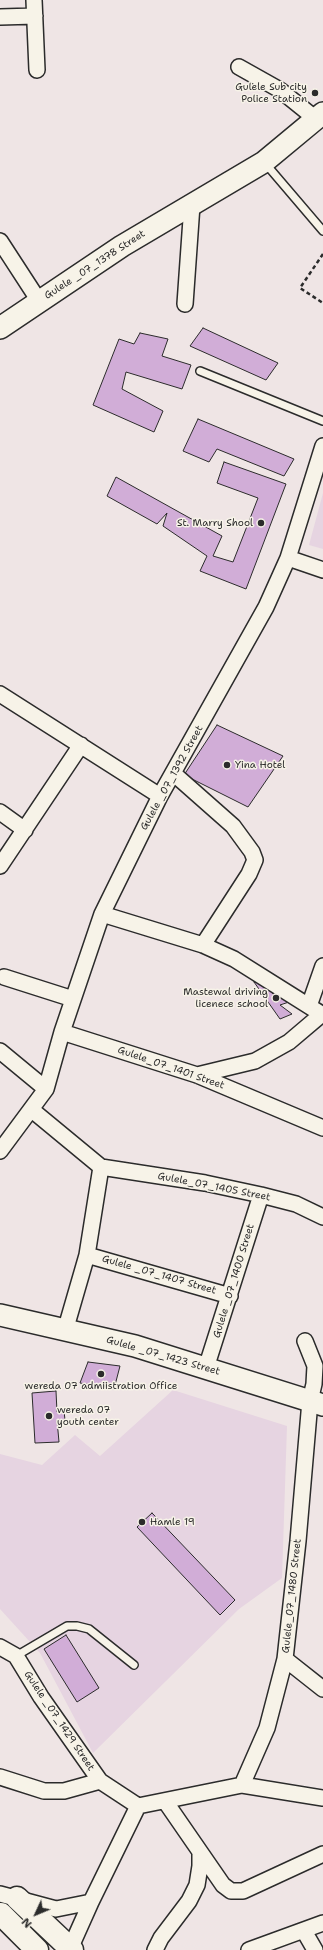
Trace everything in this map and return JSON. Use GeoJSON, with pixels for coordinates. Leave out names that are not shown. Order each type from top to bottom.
{"type":"FeatureCollection","features":[{"type":"Feature","properties":{"kind":"highway"},"geometry":{"type":"LineString","coordinates":[[5,1905],[71,1949]]}},
{"type":"Feature","properties":{"kind":"highway"},"geometry":{"type":"LineString","coordinates":[[5,1905],[37,1950]]}},
{"type":"Feature","properties":{"kind":"main road","name":"Gulele _07_1378 Street"},"geometry":{"type":"LineString","coordinates":[[0,328],[39,300],[122,246],[264,162],[320,116]]}},
{"type":"Feature","properties":{"kind":"main road","name":"Gulele _07_1423 Street"},"geometry":{"type":"LineString","coordinates":[[0,1315],[135,1346],[317,1403]]}},
{"type":"Feature","properties":{"kind":"street"},"geometry":{"type":"LineString","coordinates":[[34,0],[37,70]]}},
{"type":"Feature","properties":{"kind":"street"},"geometry":{"type":"LineString","coordinates":[[0,17],[35,16]]}},
{"type":"Feature","properties":{"kind":"street"},"geometry":{"type":"LineString","coordinates":[[239,67],[280,90],[320,116]]}},
{"type":"Feature","properties":{"kind":"street"},"geometry":{"type":"LineString","coordinates":[[185,304],[192,205]]}},
{"type":"Feature","properties":{"kind":"street"},"geometry":{"type":"LineString","coordinates":[[0,241],[39,300]]}},
{"type":"Feature","properties":{"kind":"street","name":"Gulele _07_1392 Street"},"geometry":{"type":"LineString","coordinates":[[0,1151],[32,1110],[46,1089],[62,1032],[102,914],[160,796],[266,607],[288,558],[323,446]]}},
{"type":"Feature","properties":{"kind":"street"},"geometry":{"type":"LineString","coordinates":[[288,558],[323,570]]}},
{"type":"Feature","properties":{"kind":"street"},"geometry":{"type":"LineString","coordinates":[[0,694],[81,744],[160,796]]}},
{"type":"Feature","properties":{"kind":"street"},"geometry":{"type":"LineString","coordinates":[[0,866],[81,744]]}},
{"type":"Feature","properties":{"kind":"street"},"geometry":{"type":"LineString","coordinates":[[173,773],[233,826],[252,852],[255,860],[249,874],[203,945]]}},
{"type":"Feature","properties":{"kind":"street"},"geometry":{"type":"LineString","coordinates":[[0,812],[25,830]]}},
{"type":"Feature","properties":{"kind":"street"},"geometry":{"type":"LineString","coordinates":[[102,914],[203,945],[234,959],[323,1014],[290,1042],[255,1061],[197,1075]]}},
{"type":"Feature","properties":{"kind":"street"},"geometry":{"type":"LineString","coordinates":[[309,1006],[323,966]]}},
{"type":"Feature","properties":{"kind":"street"},"geometry":{"type":"LineString","coordinates":[[4,977],[73,1000]]}},
{"type":"Feature","properties":{"kind":"street","name":"Gulele_07_1401 Street"},"geometry":{"type":"LineString","coordinates":[[62,1032],[197,1075],[323,1128]]}},
{"type":"Feature","properties":{"kind":"street"},"geometry":{"type":"LineString","coordinates":[[0,1051],[46,1089]]}},
{"type":"Feature","properties":{"kind":"street"},"geometry":{"type":"LineString","coordinates":[[32,1110],[101,1167],[87,1255],[65,1331]]}},
{"type":"Feature","properties":{"kind":"street","name":"Gulele_07_1405 Street"},"geometry":{"type":"LineString","coordinates":[[101,1167],[205,1183],[261,1195],[296,1204],[323,1217]]}},
{"type":"Feature","properties":{"kind":"street","name":"Gulele _07_1400 Street"},"geometry":{"type":"LineString","coordinates":[[206,1368],[261,1195]]}},
{"type":"Feature","properties":{"kind":"street","name":"Gulele _07_1407 Street"},"geometry":{"type":"LineString","coordinates":[[87,1255],[230,1296]]}},
{"type":"Feature","properties":{"kind":"street","name":"Gulele_07_1480 Street"},"geometry":{"type":"LineString","coordinates":[[242,1785],[267,1728],[285,1659],[298,1541],[317,1403],[314,1384],[315,1366],[305,1341]]}},
{"type":"Feature","properties":{"kind":"street","name":"Gulele _07_1429 Street"},"geometry":{"type":"LineString","coordinates":[[0,1647],[16,1656],[41,1697],[100,1781]]}},
{"type":"Feature","properties":{"kind":"street"},"geometry":{"type":"LineString","coordinates":[[285,1659],[323,1689]]}},
{"type":"Feature","properties":{"kind":"street"},"geometry":{"type":"LineString","coordinates":[[0,1777],[44,1790],[64,1791],[100,1781],[138,1806],[242,1785],[323,1798]]}},
{"type":"Feature","properties":{"kind":"street"},"geometry":{"type":"LineString","coordinates":[[165,1801],[223,1885],[231,1891],[238,1892],[323,1854]]}},
{"type":"Feature","properties":{"kind":"street"},"geometry":{"type":"LineString","coordinates":[[71,1949],[138,1806]]}},
{"type":"Feature","properties":{"kind":"street"},"geometry":{"type":"LineString","coordinates":[[155,1950],[161,1938],[189,1901],[194,1890],[200,1866],[200,1852]]}},
{"type":"Feature","properties":{"kind":"street"},"geometry":{"type":"LineString","coordinates":[[5,1905],[56,1909],[92,1902]]}},
{"type":"Feature","properties":{"kind":"street"},"geometry":{"type":"LineString","coordinates":[[249,1950],[323,1923]]}},
{"type":"Feature","properties":{"kind":"street"},"geometry":{"type":"LineString","coordinates":[[304,1931],[315,1950]]}},
{"type":"Feature","properties":{"kind":"lane"},"geometry":{"type":"LineString","coordinates":[[264,162],[323,231]]}},
{"type":"Feature","properties":{"kind":"lane"},"geometry":{"type":"LineString","coordinates":[[200,371],[323,421]]}},
{"type":"Feature","properties":{"kind":"lane"},"geometry":{"type":"LineString","coordinates":[[16,1656],[67,1626],[78,1626],[89,1629],[134,1665]]}},
{"type":"Feature","properties":{"kind":"path"},"geometry":{"type":"LineString","coordinates":[[323,254],[300,288],[323,303]]}},
{"type":"Feature","properties":{"kind":"shaded area"},"geometry":{"type":"Polygon","coordinates":[[[323,493],[323,549],[309,545],[323,493]]]}},
{"type":"Feature","properties":{"kind":"shaded area","name":"Hamle 19"},"geometry":{"type":"Polygon","coordinates":[[[173,1390],[287,1426],[282,1578],[239,1609],[93,1753],[40,1653],[0,1609],[0,1454],[42,1465],[75,1435],[100,1456],[173,1390]]]}},
{"type":"Feature","properties":{"kind":"building"},"geometry":{"type":"Polygon","coordinates":[[[203,328],[278,363],[266,380],[190,346],[203,328]]]}},
{"type":"Feature","properties":{"kind":"building"},"geometry":{"type":"Polygon","coordinates":[[[140,333],[168,339],[162,356],[191,365],[182,389],[126,372],[122,389],[163,411],[154,432],[93,405],[119,339],[134,344],[140,333]]]}},
{"type":"Feature","properties":{"kind":"building"},"geometry":{"type":"Polygon","coordinates":[[[198,419],[294,459],[284,476],[217,449],[209,462],[183,451],[198,419]]]}},
{"type":"Feature","properties":{"kind":"building"},"geometry":{"type":"Polygon","coordinates":[[[224,462],[286,484],[246,589],[200,571],[207,556],[163,526],[167,513],[157,524],[107,496],[116,477],[222,536],[213,556],[233,562],[258,498],[217,483],[224,462]]]}},
{"type":"Feature","properties":{"kind":"building","name":"Yina Hotel"},"geometry":{"type":"Polygon","coordinates":[[[217,725],[283,756],[248,807],[184,775],[217,725]]]}},
{"type":"Feature","properties":{"kind":"building","name":"Mastewal driving licenece school"},"geometry":{"type":"Polygon","coordinates":[[[254,982],[265,984],[274,995],[281,993],[289,1002],[280,1005],[292,1014],[280,1019],[254,982]]]}},
{"type":"Feature","properties":{"kind":"building","name":"wereda 07 admiistration Office"},"geometry":{"type":"Polygon","coordinates":[[[88,1362],[120,1366],[114,1389],[80,1383],[88,1362]]]}},
{"type":"Feature","properties":{"kind":"building","name":"wereda 07 youth center"},"geometry":{"type":"Polygon","coordinates":[[[56,1391],[57,1412],[64,1411],[65,1420],[57,1420],[59,1442],[35,1443],[32,1393],[56,1391]]]}},
{"type":"Feature","properties":{"kind":"building"},"geometry":{"type":"Polygon","coordinates":[[[152,1513],[235,1600],[220,1615],[137,1527],[152,1513]]]}},
{"type":"Feature","properties":{"kind":"building"},"geometry":{"type":"Polygon","coordinates":[[[66,1635],[99,1688],[77,1702],[44,1649],[66,1635]]]}},
{"type":"Feature","properties":{"kind":"place","name":"Gulele Sub city Police Station"},"geometry":{"type":"Point","coordinates":[315,93]}},
{"type":"Feature","properties":{"kind":"place","name":"St. Marry Shool"},"geometry":{"type":"Point","coordinates":[261,523]}},
{"type":"Feature","properties":{"kind":"place","name":"Yina Hotel"},"geometry":{"type":"Point","coordinates":[227,765]}},
{"type":"Feature","properties":{"kind":"place","name":"Mastewal driving licenece school"},"geometry":{"type":"Point","coordinates":[276,998]}},
{"type":"Feature","properties":{"kind":"place","name":"wereda 07 admiistration Office"},"geometry":{"type":"Point","coordinates":[101,1374]}},
{"type":"Feature","properties":{"kind":"place","name":"wereda 07 youth center"},"geometry":{"type":"Point","coordinates":[49,1416]}},
{"type":"Feature","properties":{"kind":"place","name":"Hamle 19"},"geometry":{"type":"Point","coordinates":[142,1522]}}]}
